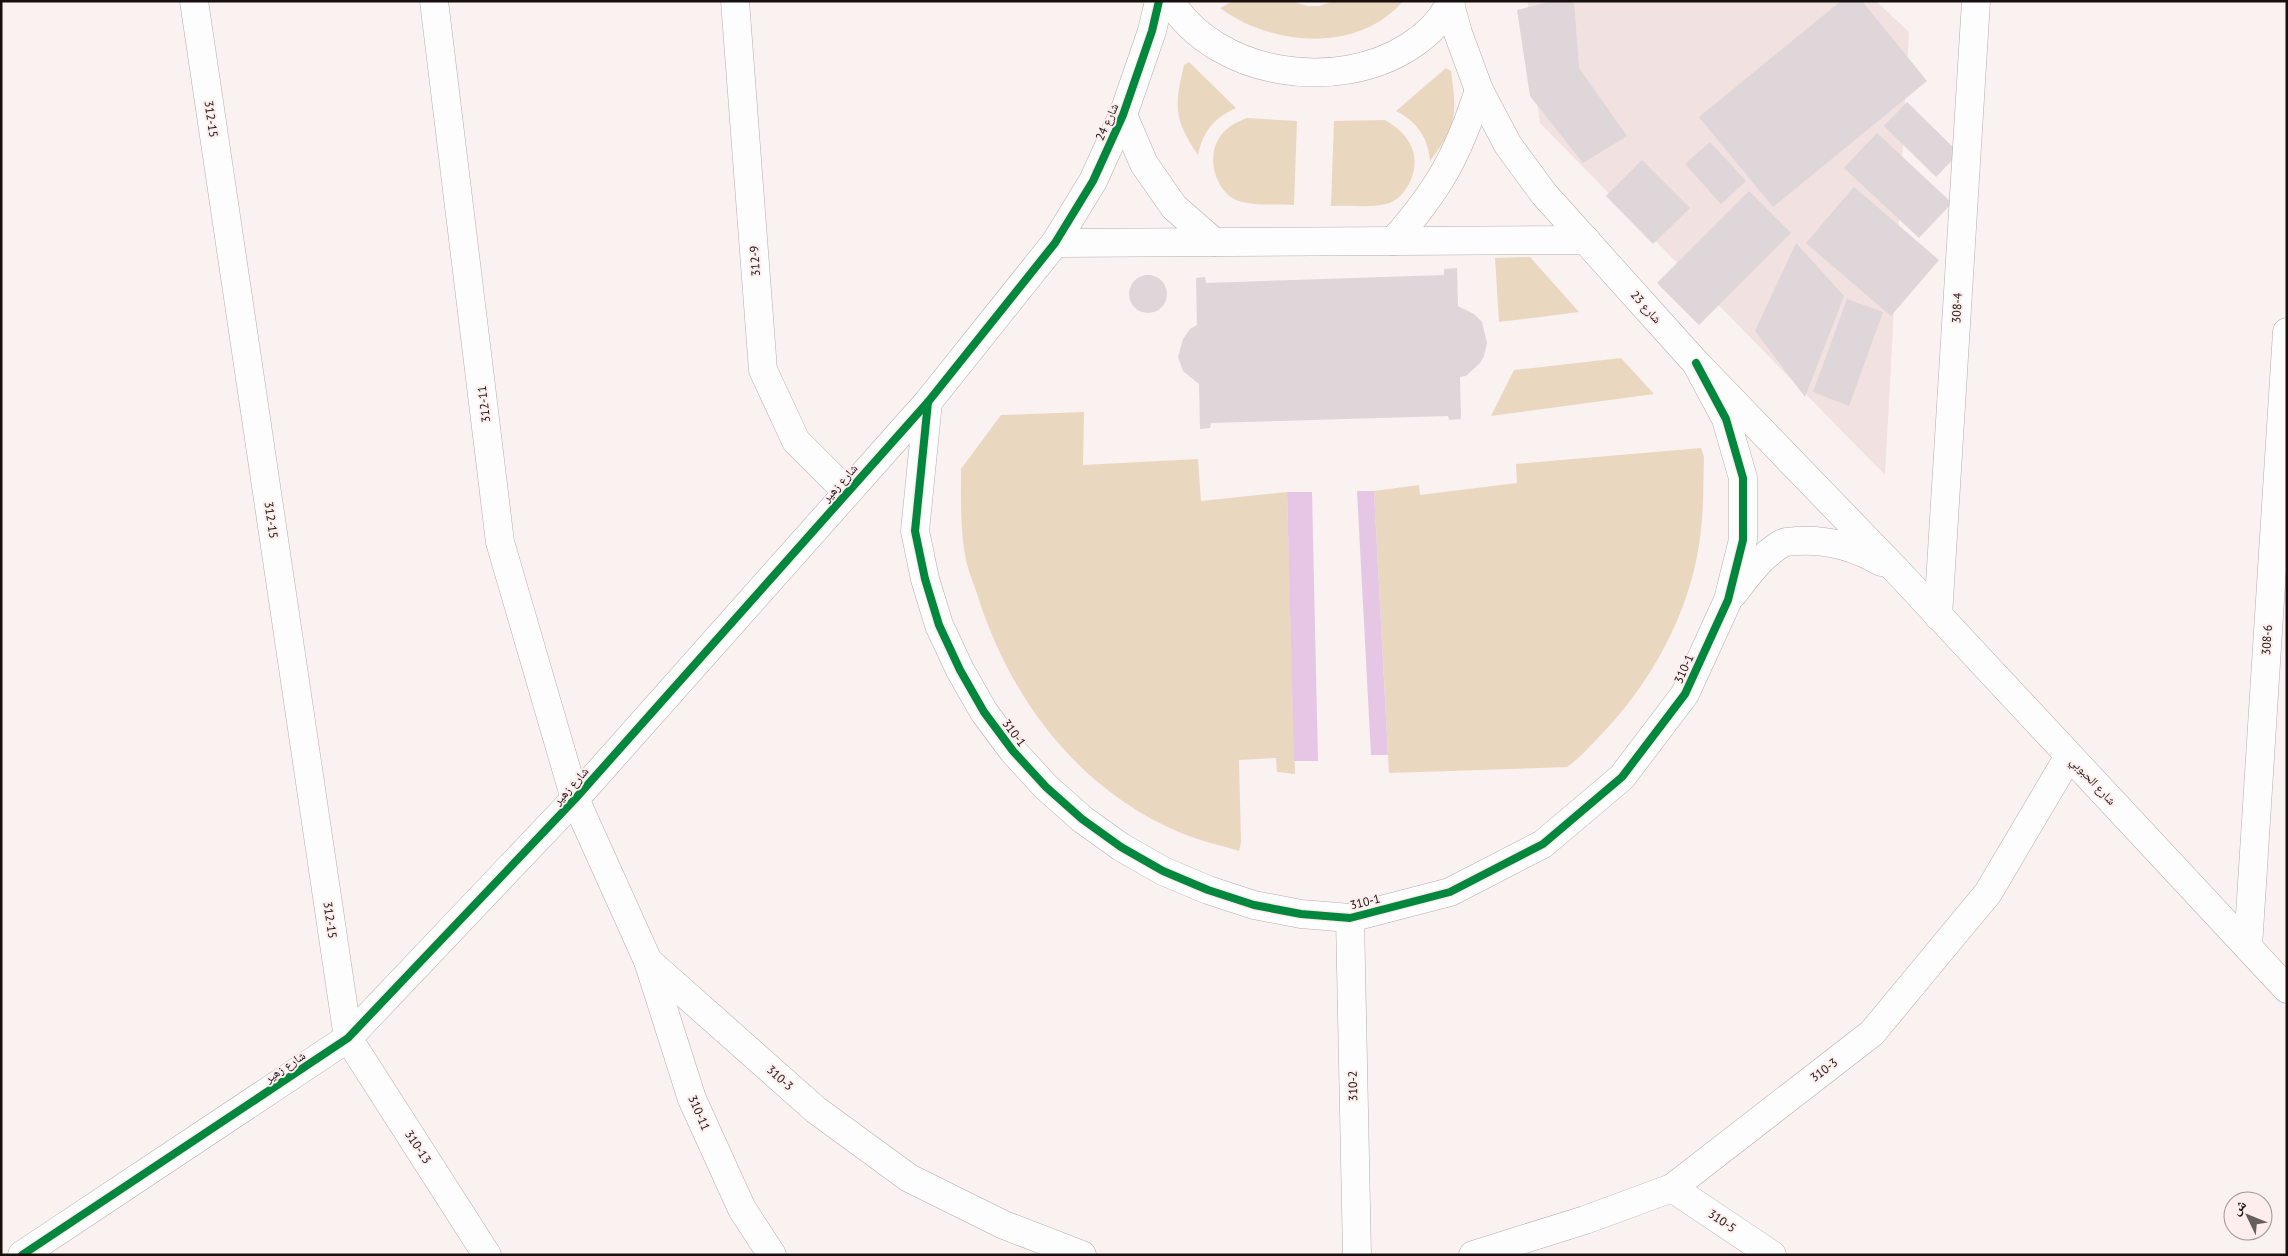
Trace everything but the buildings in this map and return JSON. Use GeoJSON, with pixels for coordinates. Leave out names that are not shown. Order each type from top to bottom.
{"type":"FeatureCollection","features":[{"type":"Feature","properties":{"kind":"street","name":"312-15"},"geometry":{"type":"LineString","coordinates":[[194,1],[348,1038]]}},
{"type":"Feature","properties":{"kind":"street","name":"312-11"},"geometry":{"type":"LineString","coordinates":[[434,1],[500,542],[575,799]]}},
{"type":"Feature","properties":{"kind":"street","name":"312-9"},"geometry":{"type":"LineString","coordinates":[[735,1],[764,370],[796,441],[847,492]]}},
{"type":"Feature","properties":{"kind":"street","name":"شارع 24"},"geometry":{"type":"LineString","coordinates":[[1055,243],[1093,181],[1123,115],[1152,31],[1159,1]]}},
{"type":"Feature","properties":{"kind":"street"},"geometry":{"type":"LineString","coordinates":[[1170,1],[1195,30],[1224,50],[1259,64],[1276,68],[1314,72],[1369,65],[1402,51],[1431,29],[1451,2]]}},
{"type":"Feature","properties":{"kind":"street","name":"308-4"},"geometry":{"type":"LineString","coordinates":[[1938,616],[1976,1]]}},
{"type":"Feature","properties":{"kind":"street","name":"شارع 23"},"geometry":{"type":"LineString","coordinates":[[1451,2],[1458,33],[1479,90],[1508,145],[1539,187],[1696,363],[1899,573]]}},
{"type":"Feature","properties":{"kind":"street"},"geometry":{"type":"LineString","coordinates":[[1393,241],[1422,208],[1446,172],[1466,132],[1479,90]]}},
{"type":"Feature","properties":{"kind":"street"},"geometry":{"type":"LineString","coordinates":[[1123,115],[1144,164],[1174,207],[1214,242]]}},
{"type":"Feature","properties":{"kind":"street"},"geometry":{"type":"LineString","coordinates":[[1055,243],[1586,240]]}},
{"type":"Feature","properties":{"kind":"street","name":"شارع زهير"},"geometry":{"type":"LineString","coordinates":[[22,1255],[348,1038],[575,799],[928,402],[1055,243]]}},
{"type":"Feature","properties":{"kind":"street","name":"308-6"},"geometry":{"type":"LineString","coordinates":[[2248,947],[2287,332]]}},
{"type":"Feature","properties":{"kind":"street","name":"310-1"},"geometry":{"type":"LineString","coordinates":[[928,402],[915,531],[925,579],[939,625],[960,670],[984,712],[1013,751],[1046,787],[1082,820],[1121,847],[1163,871],[1208,890],[1254,905],[1301,914],[1350,918],[1450,892],[1542,844],[1622,778],[1685,694],[1728,600],[1744,540],[1743,478],[1726,419],[1696,363]]}},
{"type":"Feature","properties":{"kind":"street"},"geometry":{"type":"LineString","coordinates":[[1728,600],[1760,561],[1782,542],[1809,541],[1835,543],[1864,552],[1899,573]]}},
{"type":"Feature","properties":{"kind":"street","name":"شارع الحبوبي"},"geometry":{"type":"LineString","coordinates":[[1899,573],[2287,989]]}},
{"type":"Feature","properties":{"kind":"street","name":"310-3"},"geometry":{"type":"LineString","coordinates":[[1473,1255],[1586,1220],[1672,1188],[1872,1033],[1988,893],[2069,756]]}},
{"type":"Feature","properties":{"kind":"street","name":"310-3"},"geometry":{"type":"LineString","coordinates":[[575,799],[648,961],[816,1110],[909,1178],[1004,1225],[1082,1255]]}},
{"type":"Feature","properties":{"kind":"street","name":"310-2"},"geometry":{"type":"LineString","coordinates":[[1350,918],[1357,1255]]}},
{"type":"Feature","properties":{"kind":"street","name":"310-11"},"geometry":{"type":"LineString","coordinates":[[648,961],[692,1099],[742,1209],[772,1255]]}},
{"type":"Feature","properties":{"kind":"street","name":"310-13"},"geometry":{"type":"LineString","coordinates":[[348,1038],[487,1255]]}},
{"type":"Feature","properties":{"kind":"street","name":"310-5"},"geometry":{"type":"LineString","coordinates":[[1672,1188],[1772,1255]]}},
{"type":"Feature","properties":{"kind":"shaded area"},"geometry":{"type":"Polygon","coordinates":[[[1233,1],[1291,1],[1307,6],[1319,6],[1334,1],[1403,1],[1384,18],[1363,30],[1339,37],[1314,39],[1288,36],[1264,30],[1241,21],[1220,8],[1233,1]]]}},
{"type":"Feature","properties":{"kind":"shaded area"},"geometry":{"type":"Polygon","coordinates":[[[1528,1],[1876,1],[1909,32],[1885,475],[1540,123],[1530,53],[1528,1]]]}},
{"type":"Feature","properties":{"kind":"shaded area"},"geometry":{"type":"Polygon","coordinates":[[[1189,62],[1236,108],[1221,116],[1206,132],[1198,155],[1184,132],[1178,112],[1179,92],[1184,65],[1189,62]]]}},
{"type":"Feature","properties":{"kind":"shaded area"},"geometry":{"type":"Polygon","coordinates":[[[1446,68],[1451,71],[1454,98],[1453,119],[1446,138],[1430,161],[1427,145],[1420,131],[1410,120],[1396,111],[1446,68]]]}},
{"type":"Feature","properties":{"kind":"shaded area"},"geometry":{"type":"Polygon","coordinates":[[[1247,118],[1297,121],[1294,205],[1245,203],[1231,197],[1220,184],[1216,176],[1213,158],[1217,142],[1222,133],[1229,127],[1247,118]]]}},
{"type":"Feature","properties":{"kind":"shaded area"},"geometry":{"type":"Polygon","coordinates":[[[1385,120],[1401,132],[1412,147],[1415,165],[1409,184],[1402,194],[1390,203],[1366,206],[1331,206],[1334,121],[1385,120]]]}},
{"type":"Feature","properties":{"kind":"shaded area"},"geometry":{"type":"Polygon","coordinates":[[[1530,257],[1579,312],[1499,322],[1495,258],[1530,257]]]}},
{"type":"Feature","properties":{"kind":"shaded area"},"geometry":{"type":"Polygon","coordinates":[[[1621,358],[1654,394],[1491,416],[1514,370],[1621,358]]]}},
{"type":"Feature","properties":{"kind":"shaded area"},"geometry":{"type":"Polygon","coordinates":[[[1084,412],[1083,465],[1198,459],[1201,501],[1287,492],[1295,774],[1277,772],[1276,758],[1239,760],[1241,842],[1239,851],[1188,836],[1145,815],[1111,793],[1081,767],[1054,739],[1010,673],[993,637],[979,600],[967,565],[964,549],[961,515],[961,469],[1001,415],[1084,412]]]}},
{"type":"Feature","properties":{"kind":"shaded area"},"geometry":{"type":"Polygon","coordinates":[[[1701,448],[1704,457],[1702,523],[1694,572],[1686,598],[1664,649],[1649,673],[1617,718],[1598,738],[1567,767],[1389,773],[1374,491],[1419,485],[1420,495],[1517,483],[1516,464],[1701,448]]]}},
{"type":"Feature","properties":{"kind":"shaded area"},"geometry":{"type":"Polygon","coordinates":[[[1357,491],[1374,491],[1388,755],[1371,755],[1357,491]]]}},
{"type":"Feature","properties":{"kind":"shaded area"},"geometry":{"type":"Polygon","coordinates":[[[1287,492],[1312,492],[1318,761],[1294,761],[1287,492]]]}},
{"type":"Feature","properties":{"kind":"cycle path"},"geometry":{"type":"LineString","coordinates":[[22,1255],[348,1038],[575,799],[928,402],[1055,243],[1093,181],[1123,115],[1152,31],[1159,1]]}},
{"type":"Feature","properties":{"kind":"cycle path"},"geometry":{"type":"LineString","coordinates":[[928,402],[915,531],[925,579],[939,625],[960,670],[984,712],[1013,751],[1046,787],[1082,819],[1121,847],[1163,871],[1208,890],[1254,905],[1301,914],[1350,918],[1450,892],[1543,844],[1622,777],[1685,694],[1728,600],[1743,540],[1743,478],[1726,419],[1696,363]]}}]}
